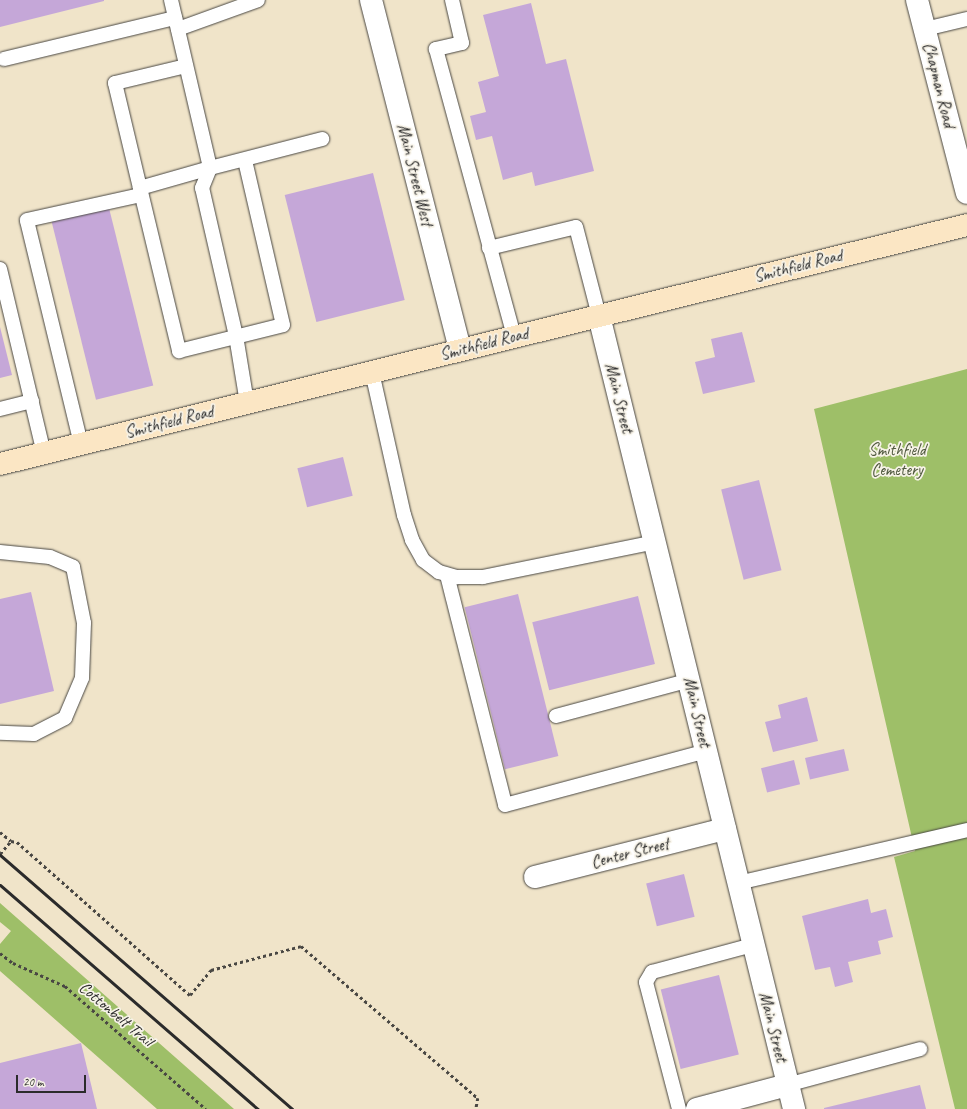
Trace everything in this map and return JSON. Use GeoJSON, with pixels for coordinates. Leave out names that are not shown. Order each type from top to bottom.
{"type":"FeatureCollection","features":[{"type":"Feature","properties":{"kind":"main road","name":"Smithfield Road"},"geometry":{"type":"LineString","coordinates":[[0,464],[967,225]]}},
{"type":"Feature","properties":{"kind":"street","name":"Main Street West"},"geometry":{"type":"LineString","coordinates":[[371,0],[460,350]]}},
{"type":"Feature","properties":{"kind":"street","name":"Chapman Road"},"geometry":{"type":"LineString","coordinates":[[917,0],[967,193]]}},
{"type":"Feature","properties":{"kind":"street","name":"Main Street"},"geometry":{"type":"LineString","coordinates":[[599,316],[690,680],[753,945],[794,1109]]}},
{"type":"Feature","properties":{"kind":"street","name":"Center Street"},"geometry":{"type":"LineString","coordinates":[[535,877],[725,829]]}},
{"type":"Feature","properties":{"kind":"street"},"geometry":{"type":"LineString","coordinates":[[697,1109],[787,1085]]}},
{"type":"Feature","properties":{"kind":"lane"},"geometry":{"type":"LineString","coordinates":[[171,0],[210,168],[202,188],[236,336],[247,403]]}},
{"type":"Feature","properties":{"kind":"lane"},"geometry":{"type":"LineString","coordinates":[[4,59],[176,23],[258,0]]}},
{"type":"Feature","properties":{"kind":"lane"},"geometry":{"type":"LineString","coordinates":[[452,0],[462,43],[436,49],[514,337]]}},
{"type":"Feature","properties":{"kind":"lane"},"geometry":{"type":"LineString","coordinates":[[925,29],[967,20]]}},
{"type":"Feature","properties":{"kind":"lane"},"geometry":{"type":"LineString","coordinates":[[186,66],[115,84],[179,351],[283,325],[245,160]]}},
{"type":"Feature","properties":{"kind":"lane"},"geometry":{"type":"LineString","coordinates":[[81,444],[28,220],[141,191],[210,168],[322,139]]}},
{"type":"Feature","properties":{"kind":"lane"},"geometry":{"type":"LineString","coordinates":[[489,248],[576,227],[599,316]]}},
{"type":"Feature","properties":{"kind":"lane"},"geometry":{"type":"LineString","coordinates":[[0,269],[44,453]]}},
{"type":"Feature","properties":{"kind":"lane"},"geometry":{"type":"LineString","coordinates":[[372,372],[404,515],[412,540],[423,560],[439,572],[457,578],[483,577],[655,542]]}},
{"type":"Feature","properties":{"kind":"lane"},"geometry":{"type":"LineString","coordinates":[[0,409],[32,401]]}},
{"type":"Feature","properties":{"kind":"lane"},"geometry":{"type":"LineString","coordinates":[[0,552],[50,557],[73,568],[84,623],[82,678],[65,718],[34,734],[0,733]]}},
{"type":"Feature","properties":{"kind":"lane"},"geometry":{"type":"LineString","coordinates":[[447,575],[504,804],[707,751]]}},
{"type":"Feature","properties":{"kind":"lane"},"geometry":{"type":"LineString","coordinates":[[556,716],[690,680]]}},
{"type":"Feature","properties":{"kind":"lane"},"geometry":{"type":"LineString","coordinates":[[738,883],[967,830]]}},
{"type":"Feature","properties":{"kind":"lane"},"geometry":{"type":"LineString","coordinates":[[679,1109],[646,982],[652,972],[753,945]]}},
{"type":"Feature","properties":{"kind":"lane"},"geometry":{"type":"LineString","coordinates":[[787,1085],[920,1049]]}},
{"type":"Feature","properties":{"kind":"path"},"geometry":{"type":"LineString","coordinates":[[0,832],[11,841],[17,842],[190,995],[211,970],[301,946],[478,1098],[476,1109]]}},
{"type":"Feature","properties":{"kind":"path"},"geometry":{"type":"LineString","coordinates":[[0,854],[11,841]]}},
{"type":"Feature","properties":{"kind":"path","name":"Cottonbelt Trail"},"geometry":{"type":"LineString","coordinates":[[0,953],[13,963],[64,986],[206,1109]]}},
{"type":"Feature","properties":{"kind":"green space","name":"Smithfield Cemetery"},"geometry":{"type":"Polygon","coordinates":[[[967,369],[967,1109],[955,1109],[894,857],[915,851],[814,409],[967,369]]]}},
{"type":"Feature","properties":{"kind":"green space"},"geometry":{"type":"Polygon","coordinates":[[[0,903],[234,1109],[157,1109],[0,971],[0,944],[11,931],[0,922],[0,903]]]}},
{"type":"Feature","properties":{"kind":"building"},"geometry":{"type":"Polygon","coordinates":[[[0,0],[104,0],[104,1],[0,27],[0,0]]]}},
{"type":"Feature","properties":{"kind":"building"},"geometry":{"type":"Polygon","coordinates":[[[531,3],[546,64],[566,59],[594,171],[535,186],[532,172],[503,180],[492,136],[476,140],[470,116],[486,112],[478,82],[499,76],[483,15],[531,3]]]}},
{"type":"Feature","properties":{"kind":"building"},"geometry":{"type":"Polygon","coordinates":[[[373,173],[405,300],[316,322],[285,195],[373,173]]]}},
{"type":"Feature","properties":{"kind":"building"},"geometry":{"type":"Polygon","coordinates":[[[108,204],[153,385],[96,400],[51,218],[108,204]]]}},
{"type":"Feature","properties":{"kind":"building"},"geometry":{"type":"Polygon","coordinates":[[[0,327],[12,375],[0,378],[0,327]]]}},
{"type":"Feature","properties":{"kind":"building"},"geometry":{"type":"Polygon","coordinates":[[[742,332],[755,382],[703,394],[695,362],[715,357],[711,339],[742,332]]]}},
{"type":"Feature","properties":{"kind":"building"},"geometry":{"type":"Polygon","coordinates":[[[343,457],[353,496],[307,507],[297,468],[343,457]]]}},
{"type":"Feature","properties":{"kind":"building"},"geometry":{"type":"Polygon","coordinates":[[[759,480],[781,570],[744,580],[721,489],[759,480]]]}},
{"type":"Feature","properties":{"kind":"building"},"geometry":{"type":"Polygon","coordinates":[[[31,592],[54,691],[0,704],[0,599],[31,592]]]}},
{"type":"Feature","properties":{"kind":"building"},"geometry":{"type":"Polygon","coordinates":[[[518,594],[558,756],[505,769],[465,607],[518,594]]]}},
{"type":"Feature","properties":{"kind":"building"},"geometry":{"type":"Polygon","coordinates":[[[638,596],[655,664],[549,690],[532,622],[638,596]]]}},
{"type":"Feature","properties":{"kind":"building"},"geometry":{"type":"Polygon","coordinates":[[[807,697],[818,741],[773,752],[765,722],[781,718],[778,705],[807,697]]]}},
{"type":"Feature","properties":{"kind":"building"},"geometry":{"type":"Polygon","coordinates":[[[844,749],[849,770],[810,779],[805,758],[844,749]]]}},
{"type":"Feature","properties":{"kind":"building"},"geometry":{"type":"Polygon","coordinates":[[[794,760],[800,784],[767,792],[761,768],[794,760]]]}},
{"type":"Feature","properties":{"kind":"building"},"geometry":{"type":"Polygon","coordinates":[[[684,874],[695,917],[657,926],[646,883],[684,874]]]}},
{"type":"Feature","properties":{"kind":"building"},"geometry":{"type":"Polygon","coordinates":[[[868,899],[871,913],[886,909],[893,937],[878,941],[881,954],[848,962],[853,982],[835,987],[830,967],[815,970],[802,916],[868,899]]]}},
{"type":"Feature","properties":{"kind":"building"},"geometry":{"type":"Polygon","coordinates":[[[719,975],[739,1055],[681,1069],[661,990],[719,975]]]}},
{"type":"Feature","properties":{"kind":"building"},"geometry":{"type":"Polygon","coordinates":[[[81,1043],[97,1109],[0,1109],[0,1063],[81,1043]]]}},
{"type":"Feature","properties":{"kind":"building"},"geometry":{"type":"Polygon","coordinates":[[[920,1085],[926,1109],[824,1109],[824,1108],[920,1085]]]}},
{"type":"Feature","properties":{"kind":"railway"},"geometry":{"type":"LineString","coordinates":[[0,855],[292,1109]]}},
{"type":"Feature","properties":{"kind":"railway"},"geometry":{"type":"LineString","coordinates":[[0,885],[258,1109]]}}]}
